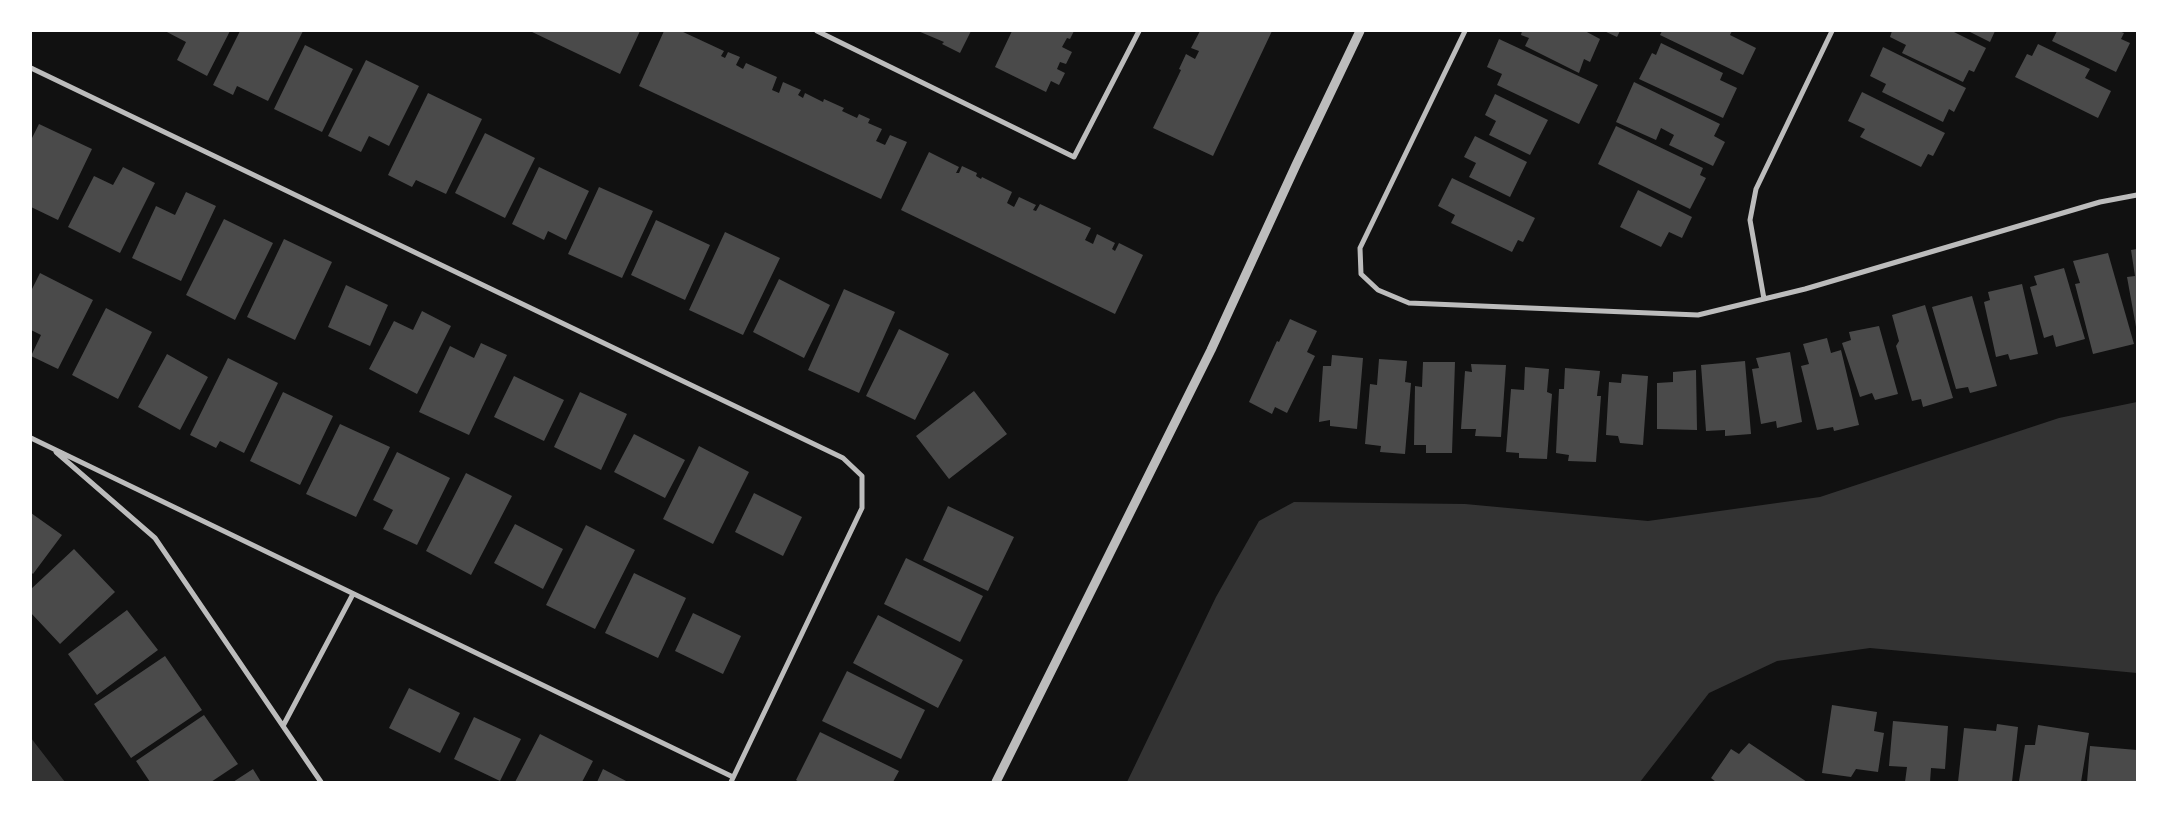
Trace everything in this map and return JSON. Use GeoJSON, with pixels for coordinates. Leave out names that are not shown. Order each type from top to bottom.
{"type":"FeatureCollection","features":[{"type":"Feature","properties":{"kind":"street"},"geometry":{"type":"LineString","coordinates":[[817,31],[1074,157],[1139,31]]}},
{"type":"Feature","properties":{"kind":"street"},"geometry":{"type":"LineString","coordinates":[[996,782],[1212,350],[1296,165],[1360,31]]}},
{"type":"Feature","properties":{"kind":"street"},"geometry":{"type":"LineString","coordinates":[[1465,31],[1360,248],[1361,274],[1378,290],[1409,303],[1698,315],[1814,286],[2100,202],[2137,195]]}},
{"type":"Feature","properties":{"kind":"street"},"geometry":{"type":"LineString","coordinates":[[1764,299],[1750,220],[1756,190],[1832,31]]}},
{"type":"Feature","properties":{"kind":"street"},"geometry":{"type":"LineString","coordinates":[[31,68],[843,458],[862,476],[862,508],[732,780],[31,438]]}},
{"type":"Feature","properties":{"kind":"street"},"geometry":{"type":"LineString","coordinates":[[50,447],[155,538],[321,782]]}},
{"type":"Feature","properties":{"kind":"street"},"geometry":{"type":"LineString","coordinates":[[283,726],[354,594]]}},
{"type":"Feature","properties":{"kind":"shaded area"},"geometry":{"type":"Polygon","coordinates":[[[2137,402],[2137,673],[1870,648],[1777,661],[1709,693],[1640,782],[1127,782],[1216,597],[1259,521],[1294,502],[1465,504],[1648,521],[1820,497],[2059,418],[2137,402]]]}},
{"type":"Feature","properties":{"kind":"shaded area"},"geometry":{"type":"Polygon","coordinates":[[[31,738],[65,782],[31,782],[31,738]]]}},
{"type":"Feature","properties":{"kind":"building"},"geometry":{"type":"Polygon","coordinates":[[[165,31],[230,31],[207,76],[177,60],[186,42],[165,31]]]}},
{"type":"Feature","properties":{"kind":"building"},"geometry":{"type":"Polygon","coordinates":[[[240,31],[303,31],[268,101],[237,86],[233,95],[213,85],[240,31]]]}},
{"type":"Feature","properties":{"kind":"building"},"geometry":{"type":"Polygon","coordinates":[[[530,31],[640,31],[620,74],[530,31]]]}},
{"type":"Feature","properties":{"kind":"building"},"geometry":{"type":"Polygon","coordinates":[[[664,31],[681,31],[724,51],[721,56],[725,58],[728,52],[740,57],[736,65],[743,69],[746,63],[777,77],[772,90],[779,93],[783,82],[801,90],[798,95],[803,98],[805,93],[823,102],[824,99],[844,108],[842,111],[857,118],[859,114],[870,119],[868,123],[882,129],[876,141],[885,145],[890,135],[907,142],[881,199],[639,86],[664,31]]]}},
{"type":"Feature","properties":{"kind":"building"},"geometry":{"type":"Polygon","coordinates":[[[918,31],[971,31],[960,53],[942,44],[944,42],[918,31]]]}},
{"type":"Feature","properties":{"kind":"building"},"geometry":{"type":"Polygon","coordinates":[[[1012,31],[1074,31],[1070,39],[1067,38],[1062,47],[1072,52],[1066,64],[1060,62],[1057,69],[1065,73],[1059,85],[1051,81],[1046,92],[995,67],[1012,31]]]}},
{"type":"Feature","properties":{"kind":"building"},"geometry":{"type":"Polygon","coordinates":[[[1200,31],[1272,31],[1213,156],[1153,128],[1181,70],[1179,69],[1186,54],[1195,59],[1199,51],[1191,48],[1200,31]]]}},
{"type":"Feature","properties":{"kind":"building"},"geometry":{"type":"Polygon","coordinates":[[[1522,31],[1585,31],[1600,39],[1590,62],[1584,59],[1579,73],[1525,46],[1529,38],[1521,35],[1522,31]]]}},
{"type":"Feature","properties":{"kind":"building"},"geometry":{"type":"Polygon","coordinates":[[[1604,31],[1620,31],[1617,37],[1604,31]]]}},
{"type":"Feature","properties":{"kind":"building"},"geometry":{"type":"Polygon","coordinates":[[[1662,31],[1732,31],[1730,35],[1756,48],[1743,75],[1660,35],[1662,31]]]}},
{"type":"Feature","properties":{"kind":"building"},"geometry":{"type":"Polygon","coordinates":[[[1892,31],[1952,31],[1986,48],[1974,72],[1969,70],[1963,82],[1902,53],[1906,45],[1890,37],[1892,31]]]}},
{"type":"Feature","properties":{"kind":"building"},"geometry":{"type":"Polygon","coordinates":[[[1968,31],[1995,31],[1990,42],[1968,31]]]}},
{"type":"Feature","properties":{"kind":"building"},"geometry":{"type":"Polygon","coordinates":[[[2057,31],[2119,31],[2124,33],[2121,39],[2130,43],[2116,72],[2052,41],[2057,31]]]}},
{"type":"Feature","properties":{"kind":"building"},"geometry":{"type":"Polygon","coordinates":[[[1499,39],[1598,85],[1579,124],[1497,85],[1502,74],[1487,67],[1499,39]]]}},
{"type":"Feature","properties":{"kind":"building"},"geometry":{"type":"Polygon","coordinates":[[[1661,43],[1723,73],[1720,80],[1737,88],[1723,118],[1639,79],[1652,53],[1656,55],[1661,43]]]}},
{"type":"Feature","properties":{"kind":"building"},"geometry":{"type":"Polygon","coordinates":[[[2038,44],[2090,69],[2085,78],[2111,91],[2098,118],[2015,77],[2027,54],[2032,56],[2038,44]]]}},
{"type":"Feature","properties":{"kind":"building"},"geometry":{"type":"Polygon","coordinates":[[[305,45],[353,69],[322,132],[274,109],[305,45]]]}},
{"type":"Feature","properties":{"kind":"building"},"geometry":{"type":"Polygon","coordinates":[[[1883,47],[1966,88],[1954,112],[1949,109],[1943,122],[1882,92],[1886,84],[1870,76],[1883,47]]]}},
{"type":"Feature","properties":{"kind":"building"},"geometry":{"type":"Polygon","coordinates":[[[366,60],[419,86],[389,146],[369,136],[361,152],[328,136],[366,60]]]}},
{"type":"Feature","properties":{"kind":"building"},"geometry":{"type":"Polygon","coordinates":[[[1634,82],[1720,124],[1714,136],[1725,142],[1713,166],[1669,145],[1674,135],[1661,128],[1656,140],[1616,122],[1634,82]]]}},
{"type":"Feature","properties":{"kind":"building"},"geometry":{"type":"Polygon","coordinates":[[[1862,92],[1945,133],[1933,156],[1928,154],[1921,167],[1860,137],[1865,129],[1848,121],[1862,92]]]}},
{"type":"Feature","properties":{"kind":"building"},"geometry":{"type":"Polygon","coordinates":[[[428,93],[482,119],[446,194],[416,180],[412,187],[388,175],[428,93]]]}},
{"type":"Feature","properties":{"kind":"building"},"geometry":{"type":"Polygon","coordinates":[[[1495,94],[1548,120],[1530,155],[1489,135],[1496,121],[1485,115],[1495,94]]]}},
{"type":"Feature","properties":{"kind":"building"},"geometry":{"type":"Polygon","coordinates":[[[39,124],[92,149],[58,220],[31,207],[31,140],[39,124]]]}},
{"type":"Feature","properties":{"kind":"building"},"geometry":{"type":"Polygon","coordinates":[[[1616,126],[1703,168],[1700,175],[1706,178],[1690,209],[1598,164],[1616,126]]]}},
{"type":"Feature","properties":{"kind":"building"},"geometry":{"type":"Polygon","coordinates":[[[485,133],[535,158],[505,218],[455,193],[485,133]]]}},
{"type":"Feature","properties":{"kind":"building"},"geometry":{"type":"Polygon","coordinates":[[[1475,136],[1527,162],[1510,197],[1469,177],[1476,163],[1464,157],[1475,136]]]}},
{"type":"Feature","properties":{"kind":"building"},"geometry":{"type":"Polygon","coordinates":[[[929,152],[959,167],[956,173],[959,173],[962,166],[977,173],[976,176],[981,179],[982,177],[1012,192],[1007,203],[1014,207],[1019,197],[1036,205],[1033,210],[1036,211],[1040,204],[1091,228],[1085,240],[1093,244],[1097,234],[1115,243],[1112,249],[1115,251],[1119,243],[1143,255],[1115,314],[901,210],[929,152]]]}},
{"type":"Feature","properties":{"kind":"building"},"geometry":{"type":"Polygon","coordinates":[[[123,167],[155,183],[120,253],[68,227],[94,176],[113,185],[123,167]]]}},
{"type":"Feature","properties":{"kind":"building"},"geometry":{"type":"Polygon","coordinates":[[[539,167],[589,191],[566,240],[548,231],[544,240],[512,224],[539,167]]]}},
{"type":"Feature","properties":{"kind":"building"},"geometry":{"type":"Polygon","coordinates":[[[1452,178],[1535,218],[1523,242],[1518,240],[1512,252],[1451,223],[1455,215],[1438,206],[1452,178]]]}},
{"type":"Feature","properties":{"kind":"building"},"geometry":{"type":"Polygon","coordinates":[[[599,187],[653,211],[622,278],[568,254],[599,187]]]}},
{"type":"Feature","properties":{"kind":"building"},"geometry":{"type":"Polygon","coordinates":[[[1638,190],[1692,217],[1682,238],[1669,232],[1661,247],[1620,227],[1638,190]]]}},
{"type":"Feature","properties":{"kind":"building"},"geometry":{"type":"Polygon","coordinates":[[[186,192],[216,206],[181,281],[132,258],[156,206],[175,215],[186,192]]]}},
{"type":"Feature","properties":{"kind":"building"},"geometry":{"type":"Polygon","coordinates":[[[224,219],[273,243],[235,320],[186,295],[224,219]]]}},
{"type":"Feature","properties":{"kind":"building"},"geometry":{"type":"Polygon","coordinates":[[[656,220],[710,245],[685,300],[631,275],[656,220]]]}},
{"type":"Feature","properties":{"kind":"building"},"geometry":{"type":"Polygon","coordinates":[[[725,232],[780,258],[743,335],[689,310],[725,232]]]}},
{"type":"Feature","properties":{"kind":"building"},"geometry":{"type":"Polygon","coordinates":[[[284,239],[332,262],[295,340],[247,317],[284,239]]]}},
{"type":"Feature","properties":{"kind":"building"},"geometry":{"type":"Polygon","coordinates":[[[2137,249],[2136,327],[2127,277],[2135,276],[2131,250],[2137,249]]]}},
{"type":"Feature","properties":{"kind":"building"},"geometry":{"type":"Polygon","coordinates":[[[2108,253],[2134,344],[2093,354],[2075,284],[2080,283],[2073,261],[2108,253]]]}},
{"type":"Feature","properties":{"kind":"building"},"geometry":{"type":"Polygon","coordinates":[[[2064,268],[2085,339],[2056,347],[2053,335],[2044,338],[2030,287],[2037,285],[2034,276],[2064,268]]]}},
{"type":"Feature","properties":{"kind":"building"},"geometry":{"type":"Polygon","coordinates":[[[40,273],[93,300],[58,369],[31,356],[41,335],[31,330],[31,291],[40,273]]]}},
{"type":"Feature","properties":{"kind":"building"},"geometry":{"type":"Polygon","coordinates":[[[779,279],[830,305],[804,358],[753,332],[779,279]]]}},
{"type":"Feature","properties":{"kind":"building"},"geometry":{"type":"Polygon","coordinates":[[[2022,284],[2038,354],[2010,360],[2008,354],[1996,357],[1984,302],[1990,300],[1988,292],[2022,284]]]}},
{"type":"Feature","properties":{"kind":"building"},"geometry":{"type":"Polygon","coordinates":[[[346,285],[388,305],[370,346],[328,327],[346,285]]]}},
{"type":"Feature","properties":{"kind":"building"},"geometry":{"type":"Polygon","coordinates":[[[844,289],[895,312],[859,393],[808,370],[844,289]]]}},
{"type":"Feature","properties":{"kind":"building"},"geometry":{"type":"Polygon","coordinates":[[[1972,296],[1997,386],[1970,393],[1968,387],[1956,389],[1932,307],[1972,296]]]}},
{"type":"Feature","properties":{"kind":"building"},"geometry":{"type":"Polygon","coordinates":[[[1925,305],[1953,398],[1923,407],[1921,399],[1912,401],[1896,346],[1899,341],[1892,315],[1925,305]]]}},
{"type":"Feature","properties":{"kind":"building"},"geometry":{"type":"Polygon","coordinates":[[[106,308],[152,332],[118,399],[72,375],[106,308]]]}},
{"type":"Feature","properties":{"kind":"building"},"geometry":{"type":"Polygon","coordinates":[[[422,311],[451,326],[417,394],[369,369],[394,321],[413,330],[422,311]]]}},
{"type":"Feature","properties":{"kind":"building"},"geometry":{"type":"Polygon","coordinates":[[[1290,319],[1317,331],[1307,352],[1315,356],[1287,413],[1275,407],[1272,414],[1249,402],[1277,341],[1279,342],[1290,319]]]}},
{"type":"Feature","properties":{"kind":"building"},"geometry":{"type":"Polygon","coordinates":[[[1879,326],[1898,394],[1875,400],[1872,393],[1860,397],[1842,343],[1851,340],[1849,332],[1879,326]]]}},
{"type":"Feature","properties":{"kind":"building"},"geometry":{"type":"Polygon","coordinates":[[[899,329],[949,354],[915,420],[866,396],[899,329]]]}},
{"type":"Feature","properties":{"kind":"building"},"geometry":{"type":"Polygon","coordinates":[[[1827,338],[1831,353],[1841,350],[1859,425],[1834,431],[1833,427],[1817,430],[1801,366],[1809,364],[1803,344],[1827,338]]]}},
{"type":"Feature","properties":{"kind":"building"},"geometry":{"type":"Polygon","coordinates":[[[481,343],[507,355],[469,435],[419,412],[450,346],[474,358],[481,343]]]}},
{"type":"Feature","properties":{"kind":"building"},"geometry":{"type":"Polygon","coordinates":[[[1790,352],[1802,422],[1777,428],[1776,421],[1761,424],[1752,369],[1759,368],[1756,358],[1790,352]]]}},
{"type":"Feature","properties":{"kind":"building"},"geometry":{"type":"Polygon","coordinates":[[[167,354],[208,377],[180,430],[138,407],[167,354]]]}},
{"type":"Feature","properties":{"kind":"building"},"geometry":{"type":"Polygon","coordinates":[[[1332,355],[1363,358],[1357,429],[1330,426],[1330,420],[1319,422],[1323,366],[1331,366],[1332,355]]]}},
{"type":"Feature","properties":{"kind":"building"},"geometry":{"type":"Polygon","coordinates":[[[228,358],[278,383],[244,453],[220,441],[216,448],[190,435],[228,358]]]}},
{"type":"Feature","properties":{"kind":"building"},"geometry":{"type":"Polygon","coordinates":[[[1379,359],[1407,361],[1405,382],[1411,383],[1405,454],[1380,452],[1381,446],[1365,444],[1370,384],[1377,385],[1379,359]]]}},
{"type":"Feature","properties":{"kind":"building"},"geometry":{"type":"Polygon","coordinates":[[[1745,361],[1751,434],[1725,436],[1725,430],[1706,431],[1701,365],[1745,361]]]}},
{"type":"Feature","properties":{"kind":"building"},"geometry":{"type":"Polygon","coordinates":[[[1423,362],[1455,362],[1452,453],[1426,453],[1426,445],[1414,445],[1415,386],[1422,387],[1423,362]]]}},
{"type":"Feature","properties":{"kind":"building"},"geometry":{"type":"Polygon","coordinates":[[[1471,364],[1506,365],[1501,437],[1475,436],[1476,429],[1461,429],[1465,371],[1472,372],[1471,364]]]}},
{"type":"Feature","properties":{"kind":"building"},"geometry":{"type":"Polygon","coordinates":[[[1525,367],[1549,369],[1547,392],[1552,394],[1547,459],[1519,458],[1519,453],[1506,452],[1511,389],[1524,390],[1525,367]]]}},
{"type":"Feature","properties":{"kind":"building"},"geometry":{"type":"Polygon","coordinates":[[[1565,368],[1600,371],[1597,396],[1601,396],[1596,462],[1568,461],[1569,455],[1556,453],[1559,389],[1564,389],[1565,368]]]}},
{"type":"Feature","properties":{"kind":"building"},"geometry":{"type":"Polygon","coordinates":[[[1696,370],[1697,430],[1657,429],[1657,383],[1673,382],[1673,372],[1696,370]]]}},
{"type":"Feature","properties":{"kind":"building"},"geometry":{"type":"Polygon","coordinates":[[[1622,374],[1648,376],[1643,445],[1620,443],[1618,436],[1606,435],[1609,382],[1621,383],[1622,374]]]}},
{"type":"Feature","properties":{"kind":"building"},"geometry":{"type":"Polygon","coordinates":[[[514,376],[564,400],[544,441],[494,417],[514,376]]]}},
{"type":"Feature","properties":{"kind":"building"},"geometry":{"type":"Polygon","coordinates":[[[974,391],[1007,434],[949,479],[916,436],[974,391]]]}},
{"type":"Feature","properties":{"kind":"building"},"geometry":{"type":"Polygon","coordinates":[[[283,392],[333,416],[300,485],[250,461],[283,392]]]}},
{"type":"Feature","properties":{"kind":"building"},"geometry":{"type":"Polygon","coordinates":[[[580,392],[627,414],[601,470],[554,447],[580,392]]]}},
{"type":"Feature","properties":{"kind":"building"},"geometry":{"type":"Polygon","coordinates":[[[340,424],[390,447],[356,517],[306,494],[340,424]]]}},
{"type":"Feature","properties":{"kind":"building"},"geometry":{"type":"Polygon","coordinates":[[[634,434],[685,460],[665,498],[614,472],[634,434]]]}},
{"type":"Feature","properties":{"kind":"building"},"geometry":{"type":"Polygon","coordinates":[[[699,446],[749,472],[713,544],[663,519],[699,446]]]}},
{"type":"Feature","properties":{"kind":"building"},"geometry":{"type":"Polygon","coordinates":[[[397,452],[450,478],[417,545],[383,529],[393,510],[373,500],[397,452]]]}},
{"type":"Feature","properties":{"kind":"building"},"geometry":{"type":"Polygon","coordinates":[[[466,473],[512,496],[471,575],[426,551],[466,473]]]}},
{"type":"Feature","properties":{"kind":"building"},"geometry":{"type":"Polygon","coordinates":[[[754,493],[802,517],[783,556],[735,532],[754,493]]]}},
{"type":"Feature","properties":{"kind":"building"},"geometry":{"type":"Polygon","coordinates":[[[948,506],[1014,537],[988,591],[923,560],[948,506]]]}},
{"type":"Feature","properties":{"kind":"building"},"geometry":{"type":"Polygon","coordinates":[[[31,513],[62,535],[33,574],[31,572],[31,513]]]}},
{"type":"Feature","properties":{"kind":"building"},"geometry":{"type":"Polygon","coordinates":[[[515,524],[563,549],[543,589],[494,563],[515,524]]]}},
{"type":"Feature","properties":{"kind":"building"},"geometry":{"type":"Polygon","coordinates":[[[586,525],[635,550],[595,629],[546,605],[586,525]]]}},
{"type":"Feature","properties":{"kind":"building"},"geometry":{"type":"Polygon","coordinates":[[[74,549],[115,592],[60,644],[31,613],[31,589],[74,549]]]}},
{"type":"Feature","properties":{"kind":"building"},"geometry":{"type":"Polygon","coordinates":[[[906,558],[983,596],[960,642],[884,604],[906,558]]]}},
{"type":"Feature","properties":{"kind":"building"},"geometry":{"type":"Polygon","coordinates":[[[634,573],[686,598],[658,658],[605,633],[634,573]]]}},
{"type":"Feature","properties":{"kind":"building"},"geometry":{"type":"Polygon","coordinates":[[[127,610],[158,650],[97,695],[68,654],[127,610]]]}},
{"type":"Feature","properties":{"kind":"building"},"geometry":{"type":"Polygon","coordinates":[[[693,613],[741,636],[723,674],[675,651],[693,613]]]}},
{"type":"Feature","properties":{"kind":"building"},"geometry":{"type":"Polygon","coordinates":[[[878,615],[963,660],[938,708],[853,663],[878,615]]]}},
{"type":"Feature","properties":{"kind":"building"},"geometry":{"type":"Polygon","coordinates":[[[165,656],[202,710],[131,758],[94,704],[165,656]]]}},
{"type":"Feature","properties":{"kind":"building"},"geometry":{"type":"Polygon","coordinates":[[[847,671],[925,710],[901,759],[822,721],[847,671]]]}},
{"type":"Feature","properties":{"kind":"building"},"geometry":{"type":"Polygon","coordinates":[[[409,688],[460,713],[440,753],[389,728],[409,688]]]}},
{"type":"Feature","properties":{"kind":"building"},"geometry":{"type":"Polygon","coordinates":[[[1832,705],[1877,712],[1874,731],[1884,733],[1878,772],[1856,769],[1851,777],[1822,773],[1832,705]]]}},
{"type":"Feature","properties":{"kind":"building"},"geometry":{"type":"Polygon","coordinates":[[[204,715],[238,764],[211,782],[150,782],[136,761],[204,715]]]}},
{"type":"Feature","properties":{"kind":"building"},"geometry":{"type":"Polygon","coordinates":[[[474,717],[521,739],[500,781],[454,759],[474,717]]]}},
{"type":"Feature","properties":{"kind":"building"},"geometry":{"type":"Polygon","coordinates":[[[1893,721],[1948,726],[1945,769],[1931,768],[1930,782],[1905,782],[1907,767],[1889,766],[1893,721]]]}},
{"type":"Feature","properties":{"kind":"building"},"geometry":{"type":"Polygon","coordinates":[[[1997,724],[2018,727],[2012,782],[1958,782],[1964,728],[1996,731],[1997,724]]]}},
{"type":"Feature","properties":{"kind":"building"},"geometry":{"type":"Polygon","coordinates":[[[2038,725],[2089,733],[2081,782],[2019,781],[2025,745],[2035,745],[2038,725]]]}},
{"type":"Feature","properties":{"kind":"building"},"geometry":{"type":"Polygon","coordinates":[[[820,732],[899,771],[893,782],[799,782],[796,780],[820,732]]]}},
{"type":"Feature","properties":{"kind":"building"},"geometry":{"type":"Polygon","coordinates":[[[540,734],[593,761],[582,782],[515,782],[540,734]]]}},
{"type":"Feature","properties":{"kind":"building"},"geometry":{"type":"Polygon","coordinates":[[[1749,743],[1807,782],[1716,782],[1711,778],[1731,749],[1739,754],[1749,743]]]}},
{"type":"Feature","properties":{"kind":"building"},"geometry":{"type":"Polygon","coordinates":[[[2090,746],[2137,750],[2137,782],[2087,782],[2090,746]]]}},
{"type":"Feature","properties":{"kind":"building"},"geometry":{"type":"Polygon","coordinates":[[[253,769],[261,782],[233,782],[253,769]]]}},
{"type":"Feature","properties":{"kind":"building"},"geometry":{"type":"Polygon","coordinates":[[[603,769],[628,782],[597,782],[603,769]]]}}]}
